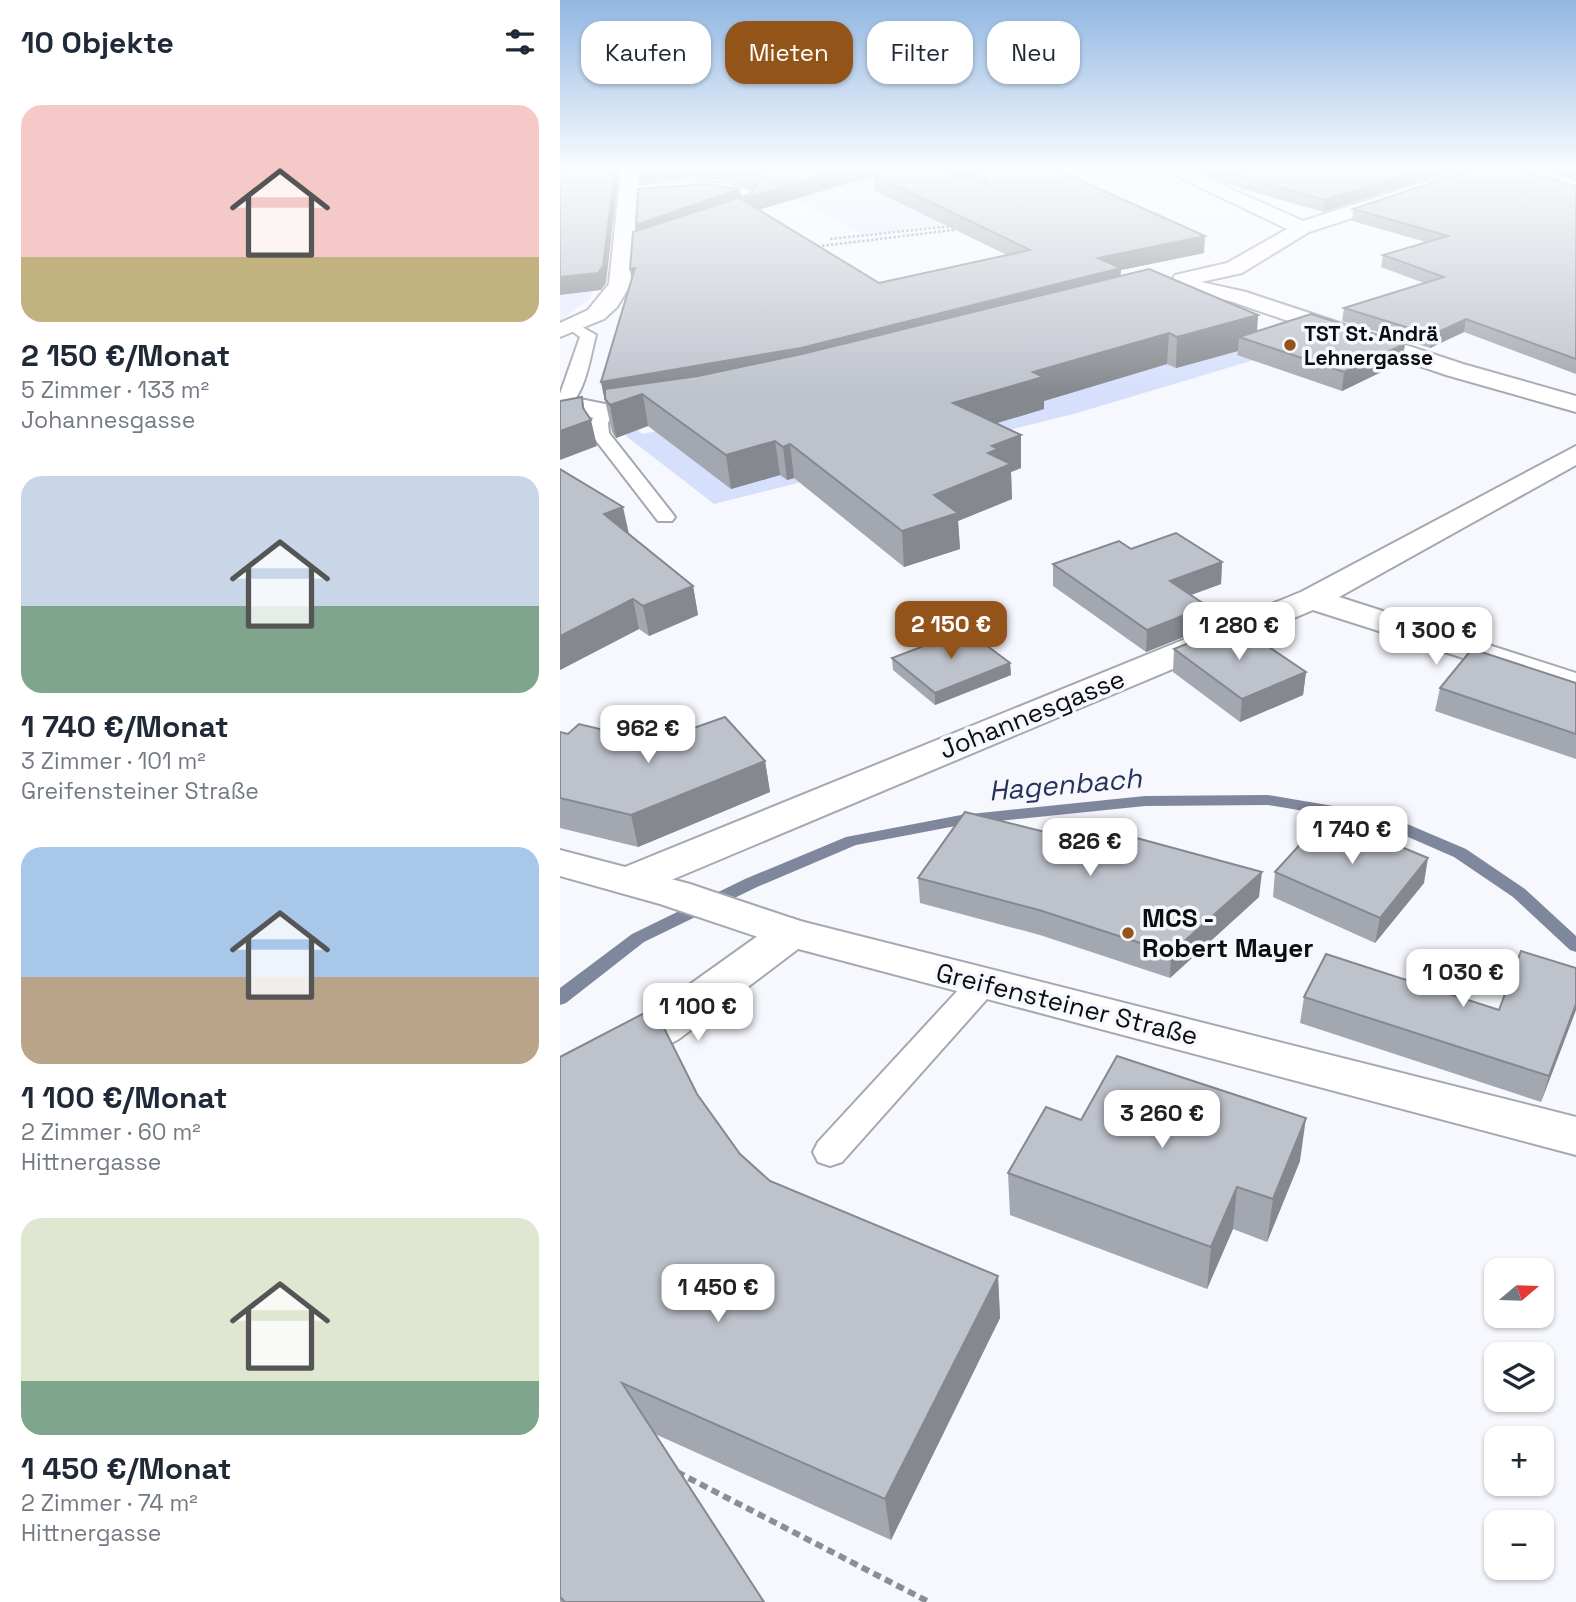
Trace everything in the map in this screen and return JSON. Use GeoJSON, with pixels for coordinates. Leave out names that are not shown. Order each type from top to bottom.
{"type":"FeatureCollection","features":[{"type":"Feature","properties":{"kind":"street"},"geometry":{"type":"LineString","coordinates":[[570,331],[593,320],[613,299],[620,284],[630,245]]}},
{"type":"Feature","properties":{"kind":"street"},"geometry":{"type":"LineString","coordinates":[[1113,297],[1234,268],[1274,245]]}},
{"type":"Feature","properties":{"kind":"street"},"geometry":{"type":"LineString","coordinates":[[1234,268],[1254,303]]}},
{"type":"Feature","properties":{"kind":"street"},"geometry":{"type":"LineString","coordinates":[[1155,286],[1205,288],[1460,370],[1576,404]]}},
{"type":"Feature","properties":{"kind":"street"},"geometry":{"type":"LineString","coordinates":[[561,404],[605,412],[678,401]]}},
{"type":"Feature","properties":{"kind":"street","name":"Johannesgasse"},"geometry":{"type":"LineString","coordinates":[[630,881],[1312,599],[1576,454]]}},
{"type":"Feature","properties":{"kind":"street"},"geometry":{"type":"LineString","coordinates":[[1312,599],[1576,684]]}},
{"type":"Feature","properties":{"kind":"street","name":"Greifensteiner Straße"},"geometry":{"type":"LineString","coordinates":[[560,863],[675,894],[791,933],[1576,1136]]}},
{"type":"Feature","properties":{"kind":"street"},"geometry":{"type":"LineString","coordinates":[[560,1080],[663,1027],[791,933]]}},
{"type":"Feature","properties":{"kind":"lane"},"geometry":{"type":"LineString","coordinates":[[561,404],[577,372],[588,335],[570,331]]}},
{"type":"Feature","properties":{"kind":"lane"},"geometry":{"type":"LineString","coordinates":[[605,412],[599,423],[600,434],[665,517]]}},
{"type":"Feature","properties":{"kind":"lane"},"geometry":{"type":"LineString","coordinates":[[830,1152],[984,982]]}},
{"type":"Feature","properties":{"kind":"path"},"geometry":{"type":"LineString","coordinates":[[812,247],[831,245]]}},
{"type":"Feature","properties":{"kind":"path"},"geometry":{"type":"LineString","coordinates":[[662,1465],[929,1602]]}},
{"type":"Feature","properties":{"kind":"shaded area"},"geometry":{"type":"Polygon","coordinates":[[[560,245],[598,245],[591,298],[560,321],[560,245]]]}},
{"type":"Feature","properties":{"kind":"shaded area"},"geometry":{"type":"Polygon","coordinates":[[[1246,312],[1258,318],[1243,324],[1293,341],[1288,350],[1077,413],[714,504],[626,436],[631,424],[642,434],[1246,312]]]}},
{"type":"Feature","properties":{"kind":"building"},"geometry":{"type":"Polygon","coordinates":[[[560,245],[606,245],[603,266],[598,273],[560,277],[560,245]]]}},
{"type":"Feature","properties":{"kind":"building"},"geometry":{"type":"Polygon","coordinates":[[[632,245],[816,245],[879,283],[1030,250],[1019,245],[1162,245],[1098,258],[1121,268],[801,348],[601,382],[635,268],[630,269],[632,245]]]}},
{"type":"Feature","properties":{"kind":"building"},"geometry":{"type":"Polygon","coordinates":[[[1418,245],[1576,245],[1576,359],[1466,319],[1432,335],[1344,308],[1444,277],[1383,255],[1418,245]]]}},
{"type":"Feature","properties":{"kind":"building"},"geometry":{"type":"Polygon","coordinates":[[[1149,269],[1258,315],[1177,337],[1169,333],[1033,372],[1043,377],[953,403],[1021,435],[992,446],[998,449],[988,453],[1011,464],[934,495],[958,513],[902,531],[790,444],[783,447],[775,441],[726,455],[642,394],[610,405],[605,399],[605,389],[698,376],[802,354],[1149,269]]]}},
{"type":"Feature","properties":{"kind":"building"},"geometry":{"type":"Polygon","coordinates":[[[1311,314],[1405,344],[1344,372],[1239,337],[1311,314]]]}},
{"type":"Feature","properties":{"kind":"building"},"geometry":{"type":"Polygon","coordinates":[[[582,397],[583,408],[591,420],[560,431],[560,401],[582,397]]]}},
{"type":"Feature","properties":{"kind":"building"},"geometry":{"type":"Polygon","coordinates":[[[560,469],[623,507],[604,514],[693,586],[643,606],[633,599],[560,636],[560,469]]]}},
{"type":"Feature","properties":{"kind":"building"},"geometry":{"type":"Polygon","coordinates":[[[1176,533],[1222,562],[1170,581],[1207,606],[1147,630],[1053,564],[1119,541],[1131,549],[1176,533]]]}},
{"type":"Feature","properties":{"kind":"building"},"geometry":{"type":"Polygon","coordinates":[[[1235,624],[1251,639],[1254,637],[1306,672],[1242,699],[1174,649],[1235,624]]]}},
{"type":"Feature","properties":{"kind":"building"},"geometry":{"type":"Polygon","coordinates":[[[966,630],[1010,663],[935,693],[892,658],[966,630]]]}},
{"type":"Feature","properties":{"kind":"building"},"geometry":{"type":"Polygon","coordinates":[[[1472,649],[1576,683],[1576,734],[1440,688],[1472,649]]]}},
{"type":"Feature","properties":{"kind":"building"},"geometry":{"type":"Polygon","coordinates":[[[725,717],[765,761],[631,815],[560,798],[560,732],[568,734],[579,724],[654,742],[725,717]]]}},
{"type":"Feature","properties":{"kind":"building"},"geometry":{"type":"Polygon","coordinates":[[[965,812],[1081,841],[1092,826],[1262,872],[1171,953],[1039,910],[918,878],[965,812]]]}},
{"type":"Feature","properties":{"kind":"building"},"geometry":{"type":"Polygon","coordinates":[[[1326,816],[1428,858],[1380,918],[1275,872],[1326,816]]]}},
{"type":"Feature","properties":{"kind":"building"},"geometry":{"type":"Polygon","coordinates":[[[1521,951],[1576,968],[1576,1004],[1549,1076],[1304,997],[1326,954],[1499,1010],[1521,951]]]}},
{"type":"Feature","properties":{"kind":"building"},"geometry":{"type":"Polygon","coordinates":[[[654,1008],[697,1094],[740,1154],[770,1181],[998,1276],[885,1499],[622,1383],[764,1602],[565,1602],[560,1597],[560,1057],[654,1008]]]}},
{"type":"Feature","properties":{"kind":"building"},"geometry":{"type":"Polygon","coordinates":[[[1117,1056],[1306,1118],[1273,1199],[1237,1187],[1211,1247],[1008,1173],[1046,1107],[1081,1120],[1117,1056]]]}},
{"type":"Feature","properties":{"kind":"waterway","name":"Hagenbach"},"geometry":{"type":"LineString","coordinates":[[560,998],[638,938],[751,883],[852,841],[961,820],[1145,801],[1268,800],[1380,819],[1460,853],[1519,893],[1576,946]]}},
{"type":"Feature","properties":{"kind":"place","name":"TST St. Andrä Lehnergasse"},"geometry":{"type":"Point","coordinates":[1290,345]}},
{"type":"Feature","properties":{"kind":"place","name":"MCS - Robert Mayer"},"geometry":{"type":"Point","coordinates":[1128,933]}}]}
